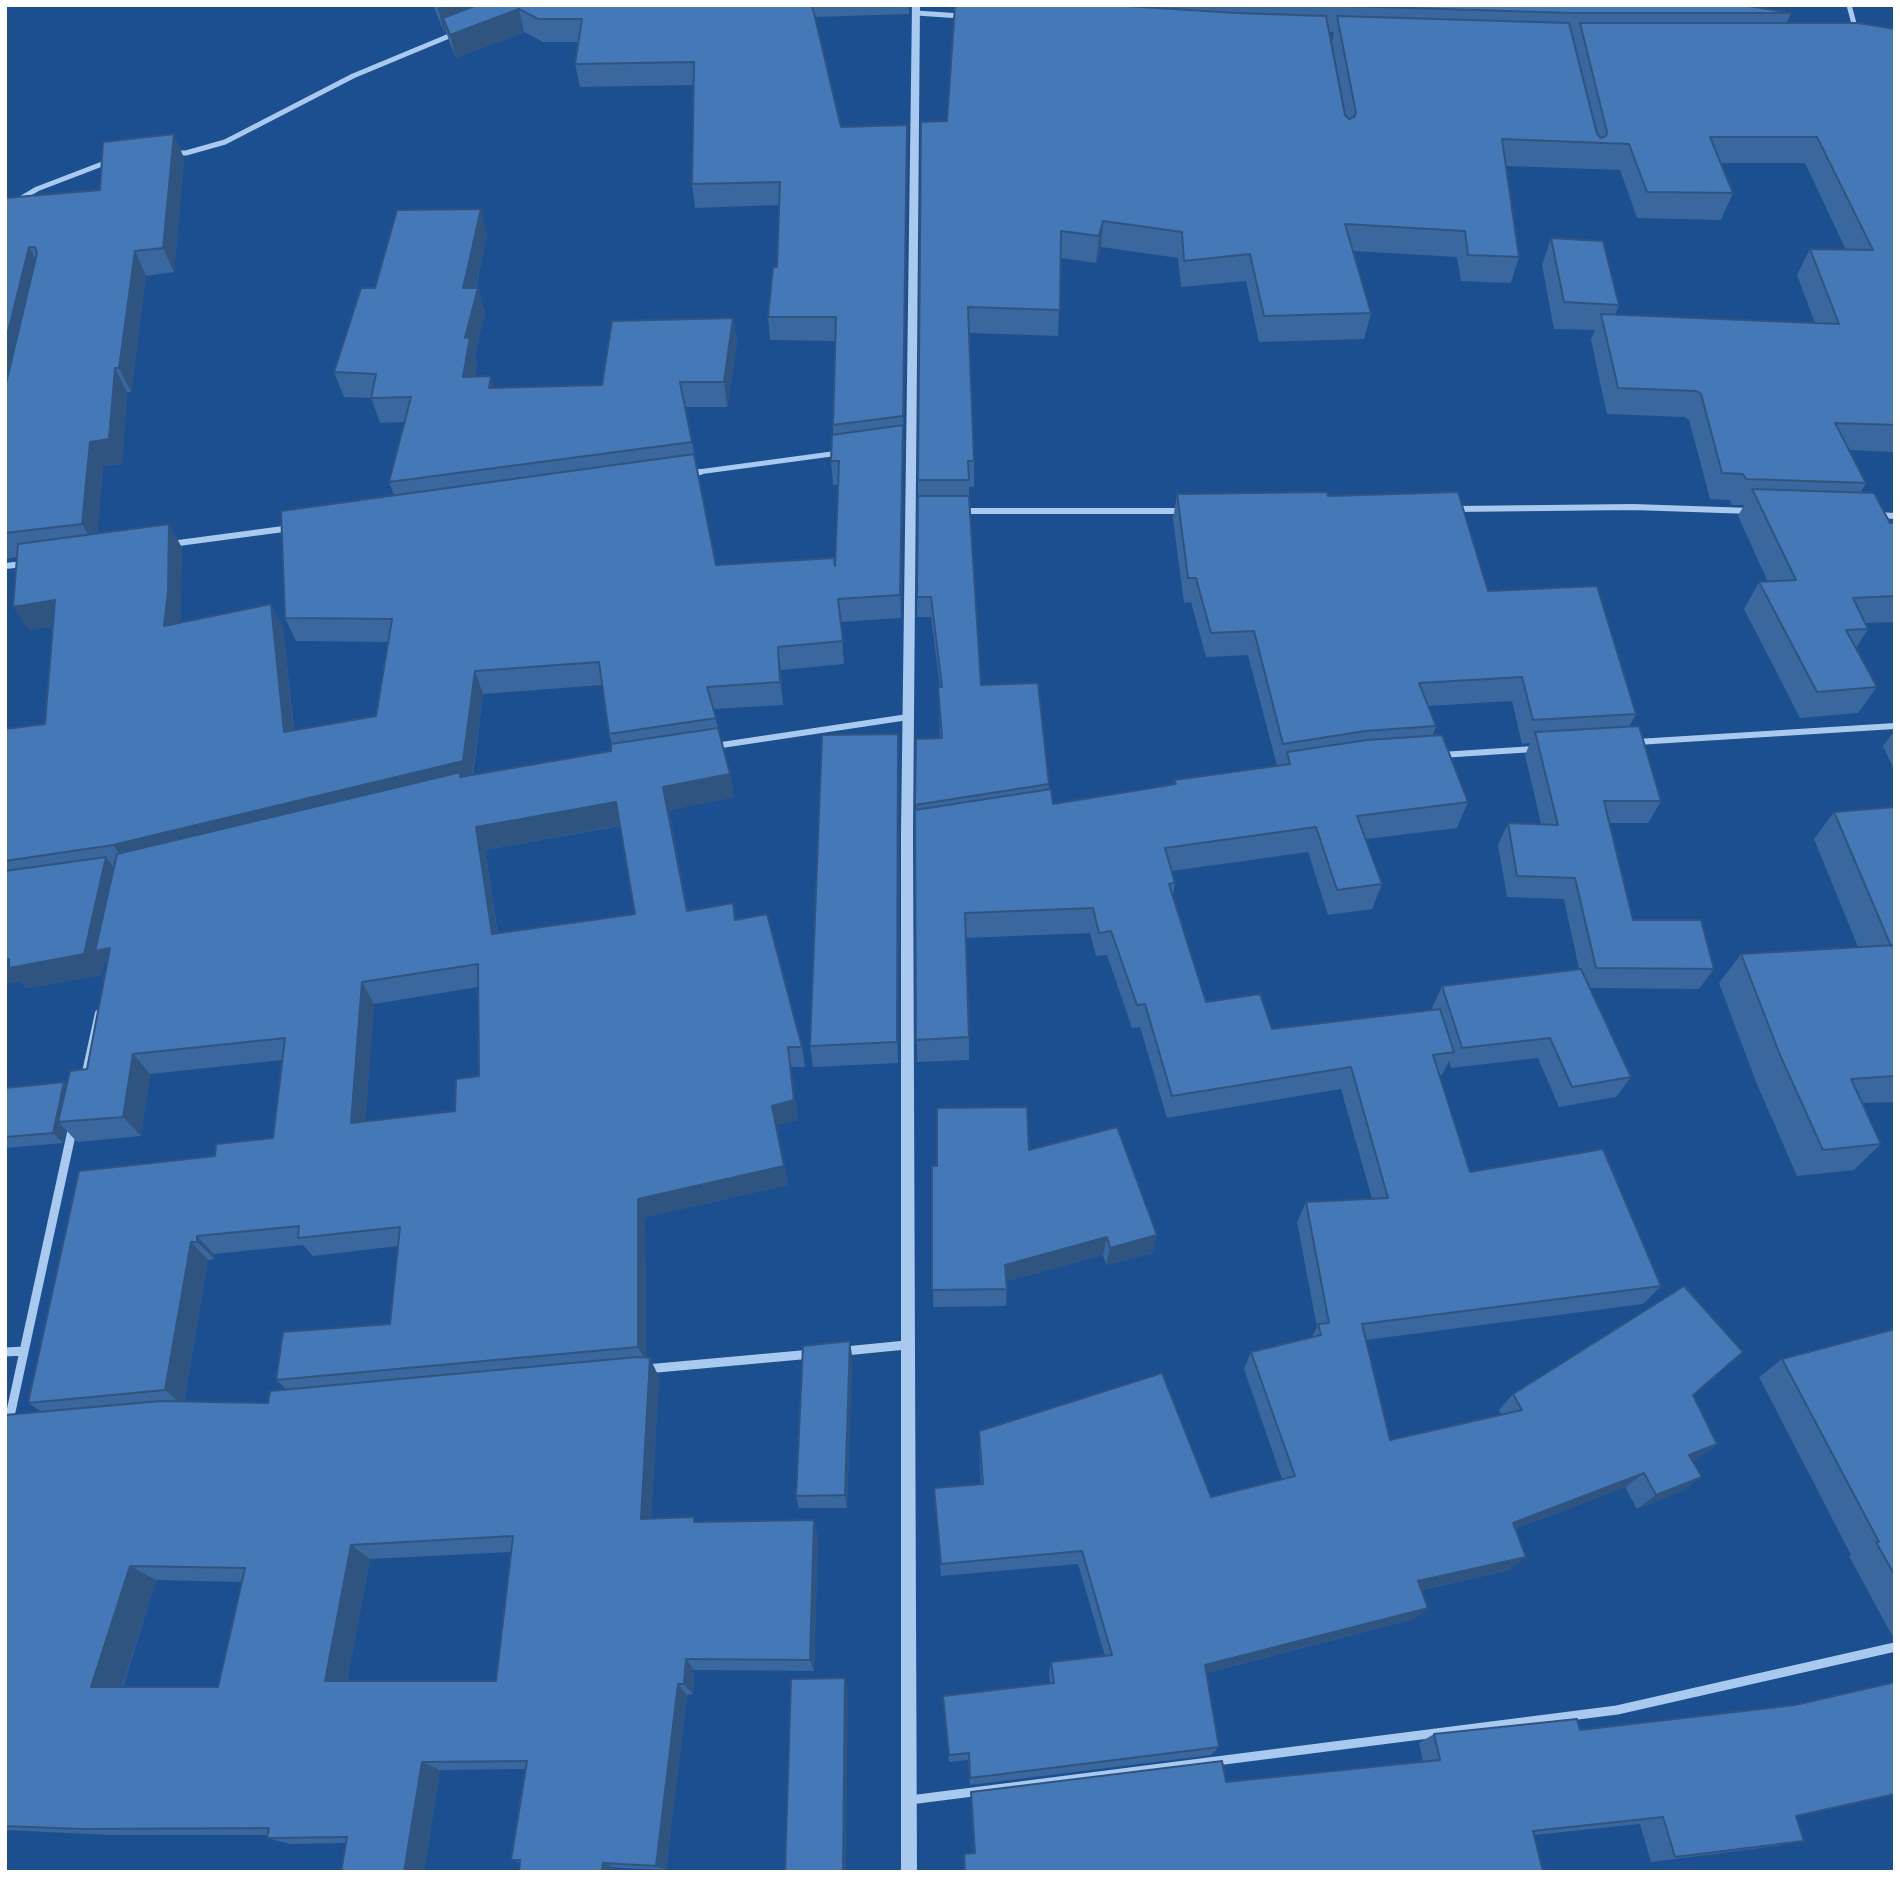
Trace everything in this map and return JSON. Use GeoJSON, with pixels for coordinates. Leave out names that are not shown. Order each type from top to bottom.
{"type":"FeatureCollection","features":[{"type":"Feature","properties":{"kind":"street"},"geometry":{"type":"LineString","coordinates":[[1849,5],[1860,44]]}},
{"type":"Feature","properties":{"kind":"street"},"geometry":{"type":"LineString","coordinates":[[909,1872],[907,831],[916,9],[971,17]]}},
{"type":"Feature","properties":{"kind":"street"},"geometry":{"type":"LineString","coordinates":[[172,153],[186,153],[225,142],[353,76],[464,30]]}},
{"type":"Feature","properties":{"kind":"street"},"geometry":{"type":"LineString","coordinates":[[5,208],[37,189],[118,158]]}},
{"type":"Feature","properties":{"kind":"street"},"geometry":{"type":"LineString","coordinates":[[899,445],[912,443]]}},
{"type":"Feature","properties":{"kind":"street"},"geometry":{"type":"LineString","coordinates":[[679,475],[844,452]]}},
{"type":"Feature","properties":{"kind":"street"},"geometry":{"type":"LineString","coordinates":[[1451,509],[1633,507],[1757,511]]}},
{"type":"Feature","properties":{"kind":"street"},"geometry":{"type":"LineString","coordinates":[[911,511],[925,511]]}},
{"type":"Feature","properties":{"kind":"street"},"geometry":{"type":"LineString","coordinates":[[953,511],[1187,511]]}},
{"type":"Feature","properties":{"kind":"street"},"geometry":{"type":"LineString","coordinates":[[1867,515],[1895,516]]}},
{"type":"Feature","properties":{"kind":"street"},"geometry":{"type":"LineString","coordinates":[[156,546],[294,527]]}},
{"type":"Feature","properties":{"kind":"street"},"geometry":{"type":"LineString","coordinates":[[5,566],[33,563]]}},
{"type":"Feature","properties":{"kind":"street"},"geometry":{"type":"LineString","coordinates":[[704,748],[908,716]]}},
{"type":"Feature","properties":{"kind":"street"},"geometry":{"type":"LineString","coordinates":[[1633,743],[1895,726]]}},
{"type":"Feature","properties":{"kind":"street"},"geometry":{"type":"LineString","coordinates":[[1427,755],[1537,749]]}},
{"type":"Feature","properties":{"kind":"street"},"geometry":{"type":"LineString","coordinates":[[907,831],[920,829]]}},
{"type":"Feature","properties":{"kind":"street"},"geometry":{"type":"LineString","coordinates":[[81,1091],[99,1009]]}},
{"type":"Feature","properties":{"kind":"street"},"geometry":{"type":"LineString","coordinates":[[5,1439],[75,1118]]}},
{"type":"Feature","properties":{"kind":"street"},"geometry":{"type":"LineString","coordinates":[[837,1352],[906,1345]]}},
{"type":"Feature","properties":{"kind":"street"},"geometry":{"type":"LineString","coordinates":[[5,1352],[24,1350]]}},
{"type":"Feature","properties":{"kind":"street"},"geometry":{"type":"LineString","coordinates":[[630,1371],[823,1353]]}},
{"type":"Feature","properties":{"kind":"street"},"geometry":{"type":"LineString","coordinates":[[8,1428],[22,1427]]}},
{"type":"Feature","properties":{"kind":"street"},"geometry":{"type":"LineString","coordinates":[[910,1800],[1618,1710],[1895,1647]]}},
{"type":"Feature","properties":{"kind":"building"},"geometry":{"type":"Polygon","coordinates":[[[477,5],[812,5],[841,127],[907,125],[903,416],[833,425],[836,317],[768,317],[773,267],[777,267],[780,182],[692,184],[694,62],[575,64],[582,19],[538,19],[519,9],[450,35],[443,18],[477,5]]]}},
{"type":"Feature","properties":{"kind":"building"},"geometry":{"type":"Polygon","coordinates":[[[955,5],[1111,5],[1326,16],[1345,115],[1349,119],[1356,113],[1337,16],[1569,23],[1597,134],[1601,138],[1606,136],[1607,132],[1580,23],[1858,23],[1895,29],[1895,425],[1835,423],[1866,483],[1746,479],[1743,474],[1722,473],[1701,394],[1696,391],[1618,388],[1601,314],[1839,324],[1810,249],[1873,250],[1817,137],[1710,137],[1733,193],[1647,192],[1629,144],[1502,139],[1519,257],[1468,255],[1465,231],[1345,224],[1371,313],[1264,316],[1250,254],[1184,261],[1182,232],[1103,221],[1099,236],[1061,231],[1060,310],[968,307],[974,461],[968,461],[969,480],[918,480],[921,122],[947,121],[955,5]]]}},
{"type":"Feature","properties":{"kind":"building"},"geometry":{"type":"Polygon","coordinates":[[[1313,5],[1743,5],[1791,13],[1573,13],[1313,5]]]}},
{"type":"Feature","properties":{"kind":"building"},"geometry":{"type":"Polygon","coordinates":[[[174,134],[163,248],[135,251],[119,368],[115,368],[109,439],[90,442],[82,524],[5,533],[5,388],[37,253],[35,247],[29,247],[5,344],[5,198],[100,190],[103,142],[174,134]]]}},
{"type":"Feature","properties":{"kind":"building"},"geometry":{"type":"Polygon","coordinates":[[[481,209],[463,288],[478,288],[465,338],[470,337],[463,377],[491,376],[489,388],[602,385],[612,321],[733,318],[724,382],[680,382],[692,442],[389,482],[411,397],[371,398],[376,374],[334,372],[361,288],[375,288],[397,210],[481,209]]]}},
{"type":"Feature","properties":{"kind":"building"},"geometry":{"type":"Polygon","coordinates":[[[1551,238],[1603,241],[1619,305],[1564,302],[1551,238]]]}},
{"type":"Feature","properties":{"kind":"building"},"geometry":{"type":"Polygon","coordinates":[[[903,425],[900,595],[838,599],[843,641],[778,647],[780,682],[707,687],[716,718],[609,734],[599,662],[475,671],[463,761],[113,845],[5,861],[5,729],[45,724],[55,600],[13,607],[18,544],[169,524],[168,592],[164,626],[271,604],[284,732],[376,716],[392,619],[285,618],[281,511],[694,454],[716,565],[834,558],[835,566],[839,461],[831,461],[832,435],[903,425]]]}},
{"type":"Feature","properties":{"kind":"building"},"geometry":{"type":"Polygon","coordinates":[[[1752,489],[1874,493],[1890,523],[1895,523],[1895,596],[1853,598],[1868,629],[1846,630],[1877,687],[1817,692],[1759,582],[1796,580],[1752,489]]]}},
{"type":"Feature","properties":{"kind":"building"},"geometry":{"type":"Polygon","coordinates":[[[1327,492],[1328,496],[1458,492],[1488,591],[1597,586],[1636,714],[1533,720],[1522,677],[1419,683],[1436,726],[1365,731],[1283,744],[1254,631],[1211,633],[1196,578],[1188,578],[1177,494],[1327,492]]]}},
{"type":"Feature","properties":{"kind":"building"},"geometry":{"type":"Polygon","coordinates":[[[918,496],[969,496],[981,685],[1038,683],[1049,784],[915,805],[916,739],[942,738],[938,687],[942,687],[931,597],[917,597],[918,496]]]}},
{"type":"Feature","properties":{"kind":"building"},"geometry":{"type":"Polygon","coordinates":[[[1639,726],[1661,801],[1604,801],[1633,920],[1701,920],[1714,969],[1596,968],[1575,878],[1517,876],[1508,823],[1558,825],[1535,732],[1639,726]]]}},
{"type":"Feature","properties":{"kind":"building"},"geometry":{"type":"Polygon","coordinates":[[[718,728],[730,774],[663,787],[687,911],[733,903],[735,920],[767,914],[802,1047],[788,1047],[794,1100],[772,1106],[784,1166],[638,1199],[638,1347],[276,1380],[283,1332],[390,1324],[400,1227],[298,1238],[299,1226],[197,1236],[197,1242],[191,1242],[165,1390],[28,1403],[79,1171],[215,1156],[216,1144],[273,1138],[285,1038],[133,1054],[123,1117],[58,1122],[70,1071],[87,1069],[110,948],[95,951],[117,854],[461,772],[460,777],[611,751],[611,744],[718,728]],[[616,802],[476,827],[492,934],[635,914],[616,802]],[[478,964],[362,982],[351,1123],[455,1111],[456,1079],[479,1076],[478,964]]]}},
{"type":"Feature","properties":{"kind":"building"},"geometry":{"type":"Polygon","coordinates":[[[898,734],[897,1042],[810,1046],[822,735],[898,734]]]}},
{"type":"Feature","properties":{"kind":"building"},"geometry":{"type":"Polygon","coordinates":[[[1442,735],[1468,802],[1357,816],[1382,884],[1337,890],[1316,827],[1165,848],[1175,883],[1169,884],[1206,1002],[1260,994],[1272,1029],[1440,1009],[1454,1052],[1433,1055],[1470,1172],[1603,1149],[1661,1286],[1362,1324],[1390,1440],[1522,1410],[1513,1394],[1684,1286],[1743,1352],[1693,1395],[1717,1444],[1689,1455],[1702,1477],[1656,1495],[1644,1473],[1513,1523],[1526,1557],[1418,1581],[1428,1608],[1205,1665],[1219,1747],[970,1778],[969,1753],[949,1755],[943,1696],[1054,1683],[1051,1662],[1112,1655],[1082,1551],[941,1564],[934,1488],[983,1484],[979,1431],[1162,1373],[1211,1497],[1295,1476],[1251,1352],[1321,1335],[1318,1324],[1329,1323],[1306,1202],[1388,1198],[1351,1067],[1172,1096],[1145,1004],[1137,1005],[1111,931],[1099,933],[1093,908],[965,913],[969,1037],[916,1040],[915,810],[1051,789],[1053,804],[1176,784],[1174,780],[1290,764],[1287,752],[1367,740],[1442,735]]]}},
{"type":"Feature","properties":{"kind":"building"},"geometry":{"type":"Polygon","coordinates":[[[1895,807],[1895,945],[1891,946],[1834,812],[1895,807]]]}},
{"type":"Feature","properties":{"kind":"building"},"geometry":{"type":"Polygon","coordinates":[[[106,857],[84,954],[9,968],[9,959],[5,960],[5,871],[106,857]]]}},
{"type":"Feature","properties":{"kind":"building"},"geometry":{"type":"Polygon","coordinates":[[[1895,945],[1895,1076],[1851,1079],[1881,1144],[1823,1150],[1780,1055],[1741,954],[1895,945]]]}},
{"type":"Feature","properties":{"kind":"building"},"geometry":{"type":"Polygon","coordinates":[[[1581,969],[1631,1077],[1572,1087],[1550,1038],[1462,1048],[1442,986],[1581,969]]]}},
{"type":"Feature","properties":{"kind":"building"},"geometry":{"type":"Polygon","coordinates":[[[64,1082],[53,1133],[5,1137],[5,1088],[64,1082]]]}},
{"type":"Feature","properties":{"kind":"building"},"geometry":{"type":"Polygon","coordinates":[[[1027,1107],[1029,1150],[1117,1127],[1157,1235],[1110,1248],[1107,1237],[1005,1265],[1007,1289],[932,1290],[932,1166],[937,1166],[937,1108],[1027,1107]]]}},
{"type":"Feature","properties":{"kind":"building"},"geometry":{"type":"Polygon","coordinates":[[[1895,1329],[1895,1576],[1782,1359],[1895,1329]]]}},
{"type":"Feature","properties":{"kind":"building"},"geometry":{"type":"Polygon","coordinates":[[[850,1341],[845,1495],[796,1496],[803,1346],[850,1341]]]}},
{"type":"Feature","properties":{"kind":"building"},"geometry":{"type":"Polygon","coordinates":[[[637,1357],[650,1358],[641,1519],[694,1517],[694,1522],[814,1520],[810,1660],[686,1659],[684,1684],[678,1684],[656,1866],[603,1863],[602,1872],[519,1872],[520,1860],[511,1860],[527,1761],[422,1762],[404,1872],[341,1872],[347,1837],[267,1838],[269,1828],[81,1829],[5,1826],[5,1415],[161,1401],[268,1403],[270,1391],[637,1357]],[[513,1536],[351,1545],[325,1681],[496,1681],[513,1536]],[[130,1566],[91,1687],[218,1687],[245,1568],[130,1566]]]}},
{"type":"Feature","properties":{"kind":"building"},"geometry":{"type":"Polygon","coordinates":[[[845,1678],[843,1872],[785,1872],[791,1679],[845,1678]]]}},
{"type":"Feature","properties":{"kind":"building"},"geometry":{"type":"Polygon","coordinates":[[[1895,1682],[1895,1794],[1796,1816],[1804,1841],[1675,1857],[1663,1817],[1533,1831],[1543,1872],[965,1872],[964,1854],[975,1853],[971,1792],[1222,1761],[1226,1782],[1440,1760],[1434,1734],[1577,1719],[1580,1730],[1795,1705],[1895,1682]]]}}]}
